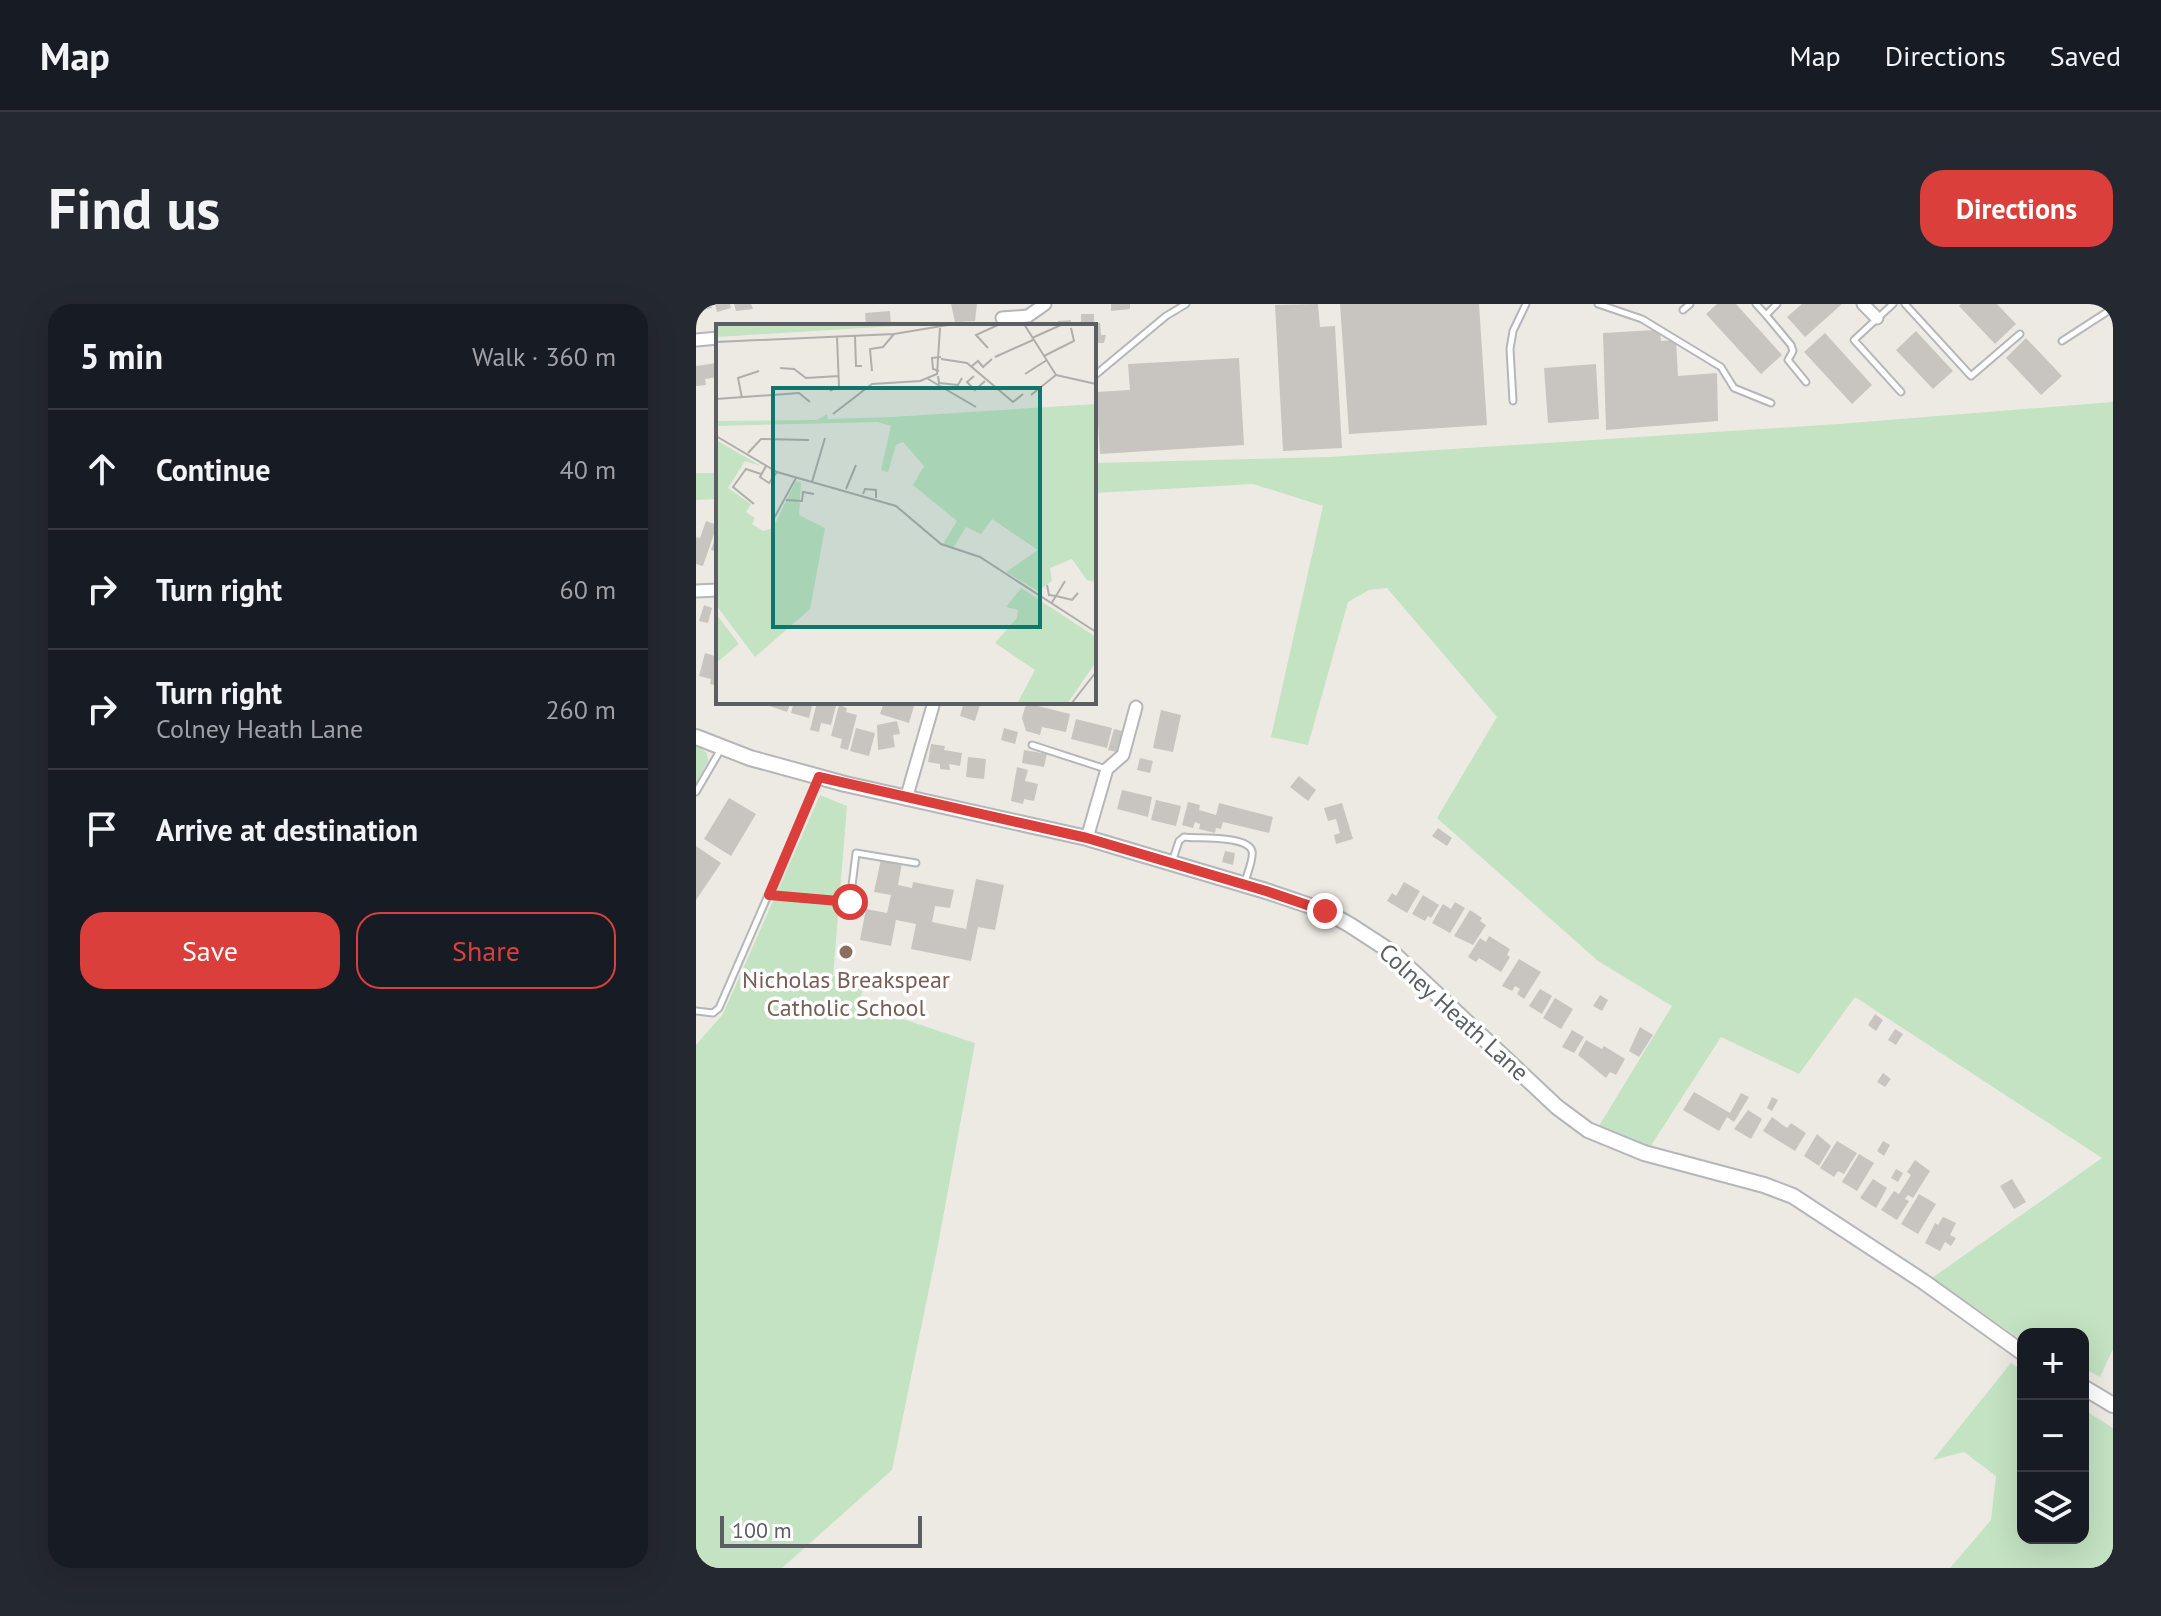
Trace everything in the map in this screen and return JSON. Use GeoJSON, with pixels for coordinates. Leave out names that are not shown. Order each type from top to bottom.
{"type":"FeatureCollection","features":[{"type":"Feature","properties":{"kind":"street"},"geometry":{"type":"LineString","coordinates":[[1002,318],[1028,316],[1045,304]]}},
{"type":"Feature","properties":{"kind":"street"},"geometry":{"type":"LineString","coordinates":[[1863,304],[1877,318]]}},
{"type":"Feature","properties":{"kind":"street"},"geometry":{"type":"LineString","coordinates":[[696,340],[716,338]]}},
{"type":"Feature","properties":{"kind":"street"},"geometry":{"type":"LineString","coordinates":[[696,591],[716,590]]}},
{"type":"Feature","properties":{"kind":"street"},"geometry":{"type":"LineString","coordinates":[[906,799],[933,704]]}},
{"type":"Feature","properties":{"kind":"street"},"geometry":{"type":"LineString","coordinates":[[1087,838],[1107,769],[1123,755],[1136,707]]}},
{"type":"Feature","properties":{"kind":"street","name":"Colney Heath Lane"},"geometry":{"type":"LineString","coordinates":[[696,737],[721,748],[819,777],[1087,838],[1325,911],[1382,945],[1414,971],[1557,1107],[1588,1130],[1644,1153],[1764,1185],[1793,1196],[1924,1282],[2017,1349]]}},
{"type":"Feature","properties":{"kind":"street"},"geometry":{"type":"LineString","coordinates":[[2089,1391],[2113,1405]]}},
{"type":"Feature","properties":{"kind":"lane"},"geometry":{"type":"LineString","coordinates":[[1096,374],[1166,316],[1186,304]]}},
{"type":"Feature","properties":{"kind":"lane"},"geometry":{"type":"LineString","coordinates":[[1513,401],[1510,349],[1513,331],[1526,304]]}},
{"type":"Feature","properties":{"kind":"lane"},"geometry":{"type":"LineString","coordinates":[[1598,304],[1642,319],[1721,367],[1734,388],[1771,403]]}},
{"type":"Feature","properties":{"kind":"lane"},"geometry":{"type":"LineString","coordinates":[[1683,310],[1690,304]]}},
{"type":"Feature","properties":{"kind":"lane"},"geometry":{"type":"LineString","coordinates":[[1756,304],[1791,345],[1793,351],[1788,360],[1806,382]]}},
{"type":"Feature","properties":{"kind":"lane"},"geometry":{"type":"LineString","coordinates":[[1766,315],[1777,304]]}},
{"type":"Feature","properties":{"kind":"lane"},"geometry":{"type":"LineString","coordinates":[[1893,304],[1854,340],[1901,392]]}},
{"type":"Feature","properties":{"kind":"lane"},"geometry":{"type":"LineString","coordinates":[[1905,304],[1971,376],[2020,334]]}},
{"type":"Feature","properties":{"kind":"lane"},"geometry":{"type":"LineString","coordinates":[[2062,341],[2113,308]]}},
{"type":"Feature","properties":{"kind":"lane"},"geometry":{"type":"LineString","coordinates":[[1032,745],[1107,769]]}},
{"type":"Feature","properties":{"kind":"lane"},"geometry":{"type":"LineString","coordinates":[[696,792],[721,748]]}},
{"type":"Feature","properties":{"kind":"lane"},"geometry":{"type":"LineString","coordinates":[[696,1011],[713,1013],[719,1008],[819,777]]}},
{"type":"Feature","properties":{"kind":"lane"},"geometry":{"type":"LineString","coordinates":[[1172,863],[1179,841],[1184,837],[1220,837],[1243,843],[1252,852],[1245,884]]}},
{"type":"Feature","properties":{"kind":"lane"},"geometry":{"type":"LineString","coordinates":[[769,895],[850,902],[856,853],[916,863]]}},
{"type":"Feature","properties":{"kind":"green space"},"geometry":{"type":"Polygon","coordinates":[[[2113,402],[2113,1349],[2100,1377],[2089,1371],[2089,1328],[2017,1328],[2017,1337],[1932,1278],[2102,1158],[1855,997],[1799,1074],[1721,1037],[1650,1147],[1599,1126],[1672,1006],[1598,961],[1437,818],[1497,717],[1387,588],[1369,590],[1348,602],[1308,745],[1271,737],[1323,506],[1253,484],[1096,493],[1096,463],[1329,457],[1839,424],[2113,402]]]}},
{"type":"Feature","properties":{"kind":"green space"},"geometry":{"type":"Polygon","coordinates":[[[696,473],[716,473],[716,499],[696,500],[696,473]]]}},
{"type":"Feature","properties":{"kind":"green space"},"geometry":{"type":"Polygon","coordinates":[[[696,745],[707,753],[708,761],[696,784],[696,745]]]}},
{"type":"Feature","properties":{"kind":"green space"},"geometry":{"type":"Polygon","coordinates":[[[820,795],[847,806],[833,976],[865,983],[858,1004],[975,1043],[892,1470],[782,1568],[696,1568],[696,1045],[723,1014],[820,795]]]}},
{"type":"Feature","properties":{"kind":"green space"},"geometry":{"type":"Polygon","coordinates":[[[2011,1363],[2017,1367],[2017,1544],[2089,1544],[2089,1413],[2113,1428],[2113,1568],[1950,1568],[1991,1520],[1996,1476],[1964,1452],[1933,1460],[2011,1363]]]}},
{"type":"Feature","properties":{"kind":"building"},"geometry":{"type":"Polygon","coordinates":[[[696,304],[710,304],[712,308],[696,312],[696,304]]]}},
{"type":"Feature","properties":{"kind":"building"},"geometry":{"type":"Polygon","coordinates":[[[715,304],[730,304],[731,308],[717,312],[715,304]]]}},
{"type":"Feature","properties":{"kind":"building"},"geometry":{"type":"Polygon","coordinates":[[[734,304],[751,304],[753,309],[736,311],[734,304]]]}},
{"type":"Feature","properties":{"kind":"building"},"geometry":{"type":"Polygon","coordinates":[[[951,304],[977,304],[975,321],[955,322],[951,304]]]}},
{"type":"Feature","properties":{"kind":"building"},"geometry":{"type":"Polygon","coordinates":[[[1111,304],[1130,304],[1130,309],[1111,311],[1111,304]]]}},
{"type":"Feature","properties":{"kind":"building"},"geometry":{"type":"Polygon","coordinates":[[[1318,304],[1320,327],[1335,326],[1342,448],[1283,451],[1275,305],[1318,304]]]}},
{"type":"Feature","properties":{"kind":"building"},"geometry":{"type":"Polygon","coordinates":[[[1340,304],[1479,304],[1487,425],[1349,434],[1340,304]]]}},
{"type":"Feature","properties":{"kind":"building"},"geometry":{"type":"Polygon","coordinates":[[[1717,304],[1736,304],[1782,355],[1761,374],[1706,314],[1717,304]]]}},
{"type":"Feature","properties":{"kind":"building"},"geometry":{"type":"Polygon","coordinates":[[[1802,304],[1842,304],[1805,337],[1787,317],[1802,304]]]}},
{"type":"Feature","properties":{"kind":"building"},"geometry":{"type":"Polygon","coordinates":[[[1997,304],[2016,324],[1995,344],[1959,306],[1997,304]]]}},
{"type":"Feature","properties":{"kind":"building"},"geometry":{"type":"Polygon","coordinates":[[[890,311],[891,324],[866,324],[865,313],[890,311]]]}},
{"type":"Feature","properties":{"kind":"building"},"geometry":{"type":"Polygon","coordinates":[[[1081,314],[1094,314],[1094,323],[1100,323],[1101,335],[1106,335],[1104,343],[1096,342],[1096,324],[1081,324],[1081,314]]]}},
{"type":"Feature","properties":{"kind":"building"},"geometry":{"type":"Polygon","coordinates":[[[1071,320],[1071,324],[1058,324],[1058,321],[1071,320]]]}},
{"type":"Feature","properties":{"kind":"building"},"geometry":{"type":"Polygon","coordinates":[[[1916,331],[1953,371],[1933,389],[1896,350],[1916,331]]]}},
{"type":"Feature","properties":{"kind":"building"},"geometry":{"type":"Polygon","coordinates":[[[1660,332],[1661,341],[1676,340],[1678,376],[1717,373],[1718,421],[1606,430],[1603,333],[1660,332]]]}},
{"type":"Feature","properties":{"kind":"building"},"geometry":{"type":"Polygon","coordinates":[[[1825,333],[1872,385],[1852,404],[1804,352],[1825,333]]]}},
{"type":"Feature","properties":{"kind":"building"},"geometry":{"type":"Polygon","coordinates":[[[2026,338],[2062,376],[2041,395],[2006,358],[2026,338]]]}},
{"type":"Feature","properties":{"kind":"building"},"geometry":{"type":"Polygon","coordinates":[[[1239,358],[1244,445],[1100,454],[1096,392],[1130,390],[1128,364],[1239,358]]]}},
{"type":"Feature","properties":{"kind":"building"},"geometry":{"type":"Polygon","coordinates":[[[716,363],[716,377],[705,379],[706,385],[696,386],[696,366],[716,363]]]}},
{"type":"Feature","properties":{"kind":"building"},"geometry":{"type":"Polygon","coordinates":[[[1596,364],[1599,419],[1548,423],[1544,368],[1596,364]]]}},
{"type":"Feature","properties":{"kind":"building"},"geometry":{"type":"Polygon","coordinates":[[[706,521],[716,525],[703,566],[696,564],[696,537],[700,538],[706,521]]]}},
{"type":"Feature","properties":{"kind":"building"},"geometry":{"type":"Polygon","coordinates":[[[716,535],[716,551],[711,550],[716,535]]]}},
{"type":"Feature","properties":{"kind":"building"},"geometry":{"type":"Polygon","coordinates":[[[704,605],[712,608],[708,623],[699,621],[704,605]]]}},
{"type":"Feature","properties":{"kind":"building"},"geometry":{"type":"Polygon","coordinates":[[[705,653],[716,656],[716,686],[710,684],[711,679],[699,676],[705,653]]]}},
{"type":"Feature","properties":{"kind":"building"},"geometry":{"type":"Polygon","coordinates":[[[764,704],[790,704],[787,712],[764,704]]]}},
{"type":"Feature","properties":{"kind":"building"},"geometry":{"type":"Polygon","coordinates":[[[793,704],[812,704],[809,718],[791,713],[793,704]]]}},
{"type":"Feature","properties":{"kind":"building"},"geometry":{"type":"Polygon","coordinates":[[[816,704],[836,704],[831,725],[821,723],[819,732],[810,730],[816,704]]]}},
{"type":"Feature","properties":{"kind":"building"},"geometry":{"type":"Polygon","coordinates":[[[883,704],[914,706],[909,723],[880,714],[883,704]]]}},
{"type":"Feature","properties":{"kind":"building"},"geometry":{"type":"Polygon","coordinates":[[[963,704],[980,705],[975,721],[960,716],[963,704]]]}},
{"type":"Feature","properties":{"kind":"building"},"geometry":{"type":"Polygon","coordinates":[[[1030,704],[1070,714],[1066,732],[1042,727],[1040,735],[1026,731],[1022,718],[1025,707],[1030,704]]]}},
{"type":"Feature","properties":{"kind":"building"},"geometry":{"type":"Polygon","coordinates":[[[839,705],[847,708],[846,712],[857,715],[848,750],[840,748],[842,739],[831,736],[839,705]]]}},
{"type":"Feature","properties":{"kind":"building"},"geometry":{"type":"Polygon","coordinates":[[[1161,710],[1181,715],[1173,752],[1153,748],[1161,710]]]}},
{"type":"Feature","properties":{"kind":"building"},"geometry":{"type":"Polygon","coordinates":[[[1076,719],[1112,728],[1107,748],[1071,739],[1076,719]]]}},
{"type":"Feature","properties":{"kind":"building"},"geometry":{"type":"Polygon","coordinates":[[[897,721],[900,734],[893,735],[895,747],[878,750],[877,725],[897,721]]]}},
{"type":"Feature","properties":{"kind":"building"},"geometry":{"type":"Polygon","coordinates":[[[856,728],[875,733],[869,756],[850,751],[856,728]]]}},
{"type":"Feature","properties":{"kind":"building"},"geometry":{"type":"Polygon","coordinates":[[[1004,728],[1018,732],[1015,744],[1001,740],[1004,728]]]}},
{"type":"Feature","properties":{"kind":"building"},"geometry":{"type":"Polygon","coordinates":[[[1114,729],[1127,732],[1121,753],[1108,750],[1114,729]]]}},
{"type":"Feature","properties":{"kind":"building"},"geometry":{"type":"Polygon","coordinates":[[[931,744],[962,753],[960,766],[949,764],[950,770],[940,769],[940,764],[928,762],[931,744]]]}},
{"type":"Feature","properties":{"kind":"building"},"geometry":{"type":"Polygon","coordinates":[[[1024,750],[1047,754],[1044,767],[1022,763],[1024,750]]]}},
{"type":"Feature","properties":{"kind":"building"},"geometry":{"type":"Polygon","coordinates":[[[968,757],[986,759],[984,779],[966,777],[968,757]]]}},
{"type":"Feature","properties":{"kind":"building"},"geometry":{"type":"Polygon","coordinates":[[[1140,758],[1153,761],[1150,773],[1137,770],[1140,758]]]}},
{"type":"Feature","properties":{"kind":"building"},"geometry":{"type":"Polygon","coordinates":[[[1017,767],[1028,770],[1025,781],[1038,784],[1034,801],[1024,799],[1023,804],[1011,801],[1017,767]]]}},
{"type":"Feature","properties":{"kind":"building"},"geometry":{"type":"Polygon","coordinates":[[[1299,776],[1316,790],[1308,801],[1290,787],[1299,776]]]}},
{"type":"Feature","properties":{"kind":"building"},"geometry":{"type":"Polygon","coordinates":[[[1122,790],[1152,797],[1148,817],[1117,809],[1122,790]]]}},
{"type":"Feature","properties":{"kind":"building"},"geometry":{"type":"Polygon","coordinates":[[[729,798],[756,814],[731,856],[704,839],[729,798]]]}},
{"type":"Feature","properties":{"kind":"building"},"geometry":{"type":"Polygon","coordinates":[[[1156,800],[1181,806],[1176,826],[1151,820],[1156,800]]]}},
{"type":"Feature","properties":{"kind":"building"},"geometry":{"type":"Polygon","coordinates":[[[1188,802],[1200,805],[1199,810],[1216,815],[1219,803],[1273,817],[1269,833],[1223,822],[1221,829],[1216,828],[1215,833],[1199,829],[1200,824],[1195,822],[1193,828],[1182,825],[1188,802]]]}},
{"type":"Feature","properties":{"kind":"building"},"geometry":{"type":"Polygon","coordinates":[[[1342,803],[1353,839],[1336,844],[1334,835],[1340,833],[1336,819],[1328,821],[1324,808],[1342,803]]]}},
{"type":"Feature","properties":{"kind":"building"},"geometry":{"type":"Polygon","coordinates":[[[1438,828],[1452,838],[1447,846],[1432,836],[1438,828]]]}},
{"type":"Feature","properties":{"kind":"building"},"geometry":{"type":"Polygon","coordinates":[[[696,846],[721,863],[696,900],[696,846]]]}},
{"type":"Feature","properties":{"kind":"building"},"geometry":{"type":"Polygon","coordinates":[[[1225,851],[1235,853],[1233,865],[1222,862],[1225,851]]]}},
{"type":"Feature","properties":{"kind":"building"},"geometry":{"type":"Polygon","coordinates":[[[881,859],[902,863],[898,885],[912,888],[913,882],[954,890],[950,908],[935,906],[932,922],[966,929],[976,879],[1004,885],[995,930],[978,927],[971,961],[911,949],[916,924],[896,920],[891,946],[860,940],[866,909],[887,913],[891,895],[874,892],[881,859]]]}},
{"type":"Feature","properties":{"kind":"building"},"geometry":{"type":"Polygon","coordinates":[[[1404,882],[1420,891],[1407,913],[1387,901],[1392,893],[1396,896],[1404,882]]]}},
{"type":"Feature","properties":{"kind":"building"},"geometry":{"type":"Polygon","coordinates":[[[1423,895],[1439,905],[1431,918],[1428,916],[1425,921],[1412,914],[1423,895]]]}},
{"type":"Feature","properties":{"kind":"building"},"geometry":{"type":"Polygon","coordinates":[[[1455,902],[1465,908],[1450,933],[1432,923],[1443,904],[1451,909],[1455,902]]]}},
{"type":"Feature","properties":{"kind":"building"},"geometry":{"type":"Polygon","coordinates":[[[1470,910],[1486,925],[1473,945],[1454,936],[1470,910]]]}},
{"type":"Feature","properties":{"kind":"building"},"geometry":{"type":"Polygon","coordinates":[[[1489,936],[1510,949],[1507,955],[1510,957],[1501,972],[1479,958],[1476,962],[1468,957],[1480,938],[1486,942],[1489,936]]]}},
{"type":"Feature","properties":{"kind":"building"},"geometry":{"type":"Polygon","coordinates":[[[1519,959],[1541,972],[1524,999],[1517,994],[1520,989],[1515,986],[1512,991],[1502,986],[1519,959]]]}},
{"type":"Feature","properties":{"kind":"building"},"geometry":{"type":"Polygon","coordinates":[[[1540,989],[1552,996],[1542,1014],[1529,1006],[1540,989]]]}},
{"type":"Feature","properties":{"kind":"building"},"geometry":{"type":"Polygon","coordinates":[[[1600,995],[1608,1000],[1602,1011],[1593,1006],[1600,995]]]}},
{"type":"Feature","properties":{"kind":"building"},"geometry":{"type":"Polygon","coordinates":[[[1555,998],[1573,1009],[1561,1029],[1543,1018],[1555,998]]]}},
{"type":"Feature","properties":{"kind":"building"},"geometry":{"type":"Polygon","coordinates":[[[1875,1014],[1883,1020],[1876,1031],[1868,1025],[1875,1014]]]}},
{"type":"Feature","properties":{"kind":"building"},"geometry":{"type":"Polygon","coordinates":[[[1640,1027],[1653,1035],[1639,1057],[1629,1051],[1640,1027]]]}},
{"type":"Feature","properties":{"kind":"building"},"geometry":{"type":"Polygon","coordinates":[[[1895,1029],[1903,1034],[1896,1045],[1888,1040],[1895,1029]]]}},
{"type":"Feature","properties":{"kind":"building"},"geometry":{"type":"Polygon","coordinates":[[[1572,1030],[1584,1037],[1574,1053],[1562,1047],[1572,1030]]]}},
{"type":"Feature","properties":{"kind":"building"},"geometry":{"type":"Polygon","coordinates":[[[1586,1040],[1602,1049],[1604,1046],[1625,1059],[1616,1075],[1610,1072],[1606,1078],[1578,1055],[1586,1040]]]}},
{"type":"Feature","properties":{"kind":"building"},"geometry":{"type":"Polygon","coordinates":[[[1883,1073],[1891,1079],[1885,1087],[1877,1082],[1883,1073]]]}},
{"type":"Feature","properties":{"kind":"building"},"geometry":{"type":"Polygon","coordinates":[[[1694,1092],[1730,1113],[1741,1093],[1749,1097],[1734,1122],[1727,1117],[1719,1131],[1683,1110],[1694,1092]]]}},
{"type":"Feature","properties":{"kind":"building"},"geometry":{"type":"Polygon","coordinates":[[[1772,1097],[1778,1100],[1772,1111],[1767,1108],[1772,1097]]]}},
{"type":"Feature","properties":{"kind":"building"},"geometry":{"type":"Polygon","coordinates":[[[1748,1110],[1762,1119],[1751,1139],[1734,1129],[1748,1110]]]}},
{"type":"Feature","properties":{"kind":"building"},"geometry":{"type":"Polygon","coordinates":[[[1772,1117],[1787,1128],[1791,1123],[1806,1133],[1795,1151],[1763,1131],[1772,1117]]]}},
{"type":"Feature","properties":{"kind":"building"},"geometry":{"type":"Polygon","coordinates":[[[1817,1134],[1831,1146],[1819,1166],[1804,1156],[1817,1134]]]}},
{"type":"Feature","properties":{"kind":"building"},"geometry":{"type":"Polygon","coordinates":[[[1837,1141],[1857,1153],[1844,1174],[1838,1171],[1834,1177],[1820,1168],[1837,1141]]]}},
{"type":"Feature","properties":{"kind":"building"},"geometry":{"type":"Polygon","coordinates":[[[1883,1141],[1890,1145],[1884,1156],[1877,1151],[1883,1141]]]}},
{"type":"Feature","properties":{"kind":"building"},"geometry":{"type":"Polygon","coordinates":[[[1859,1154],[1874,1163],[1857,1191],[1842,1182],[1859,1154]]]}},
{"type":"Feature","properties":{"kind":"building"},"geometry":{"type":"Polygon","coordinates":[[[1915,1160],[1930,1171],[1913,1198],[1908,1195],[1905,1199],[1909,1201],[1897,1220],[1881,1210],[1894,1191],[1899,1194],[1911,1175],[1907,1172],[1915,1160]]]}},
{"type":"Feature","properties":{"kind":"building"},"geometry":{"type":"Polygon","coordinates":[[[1896,1169],[1903,1173],[1898,1182],[1891,1178],[1896,1169]]]}},
{"type":"Feature","properties":{"kind":"building"},"geometry":{"type":"Polygon","coordinates":[[[1873,1179],[1887,1188],[1876,1208],[1860,1198],[1873,1179]]]}},
{"type":"Feature","properties":{"kind":"building"},"geometry":{"type":"Polygon","coordinates":[[[2012,1179],[2026,1202],[2014,1209],[2000,1186],[2012,1179]]]}},
{"type":"Feature","properties":{"kind":"building"},"geometry":{"type":"Polygon","coordinates":[[[1919,1194],[1936,1204],[1918,1234],[1901,1224],[1919,1194]]]}},
{"type":"Feature","properties":{"kind":"building"},"geometry":{"type":"Polygon","coordinates":[[[1943,1217],[1956,1223],[1950,1235],[1956,1238],[1951,1246],[1945,1242],[1940,1251],[1925,1243],[1935,1223],[1938,1225],[1943,1217]]]}},
{"type":"Feature","properties":{"kind":"place","name":"Nicholas Breakspear Catholic School"},"geometry":{"type":"Point","coordinates":[846,952]}},
{"type":"Feature","properties":{"kind":"route"},"geometry":{"type":"LineString","coordinates":[[850,902],[769,895],[819,777],[1087,838],[1325,911]]}}]}
